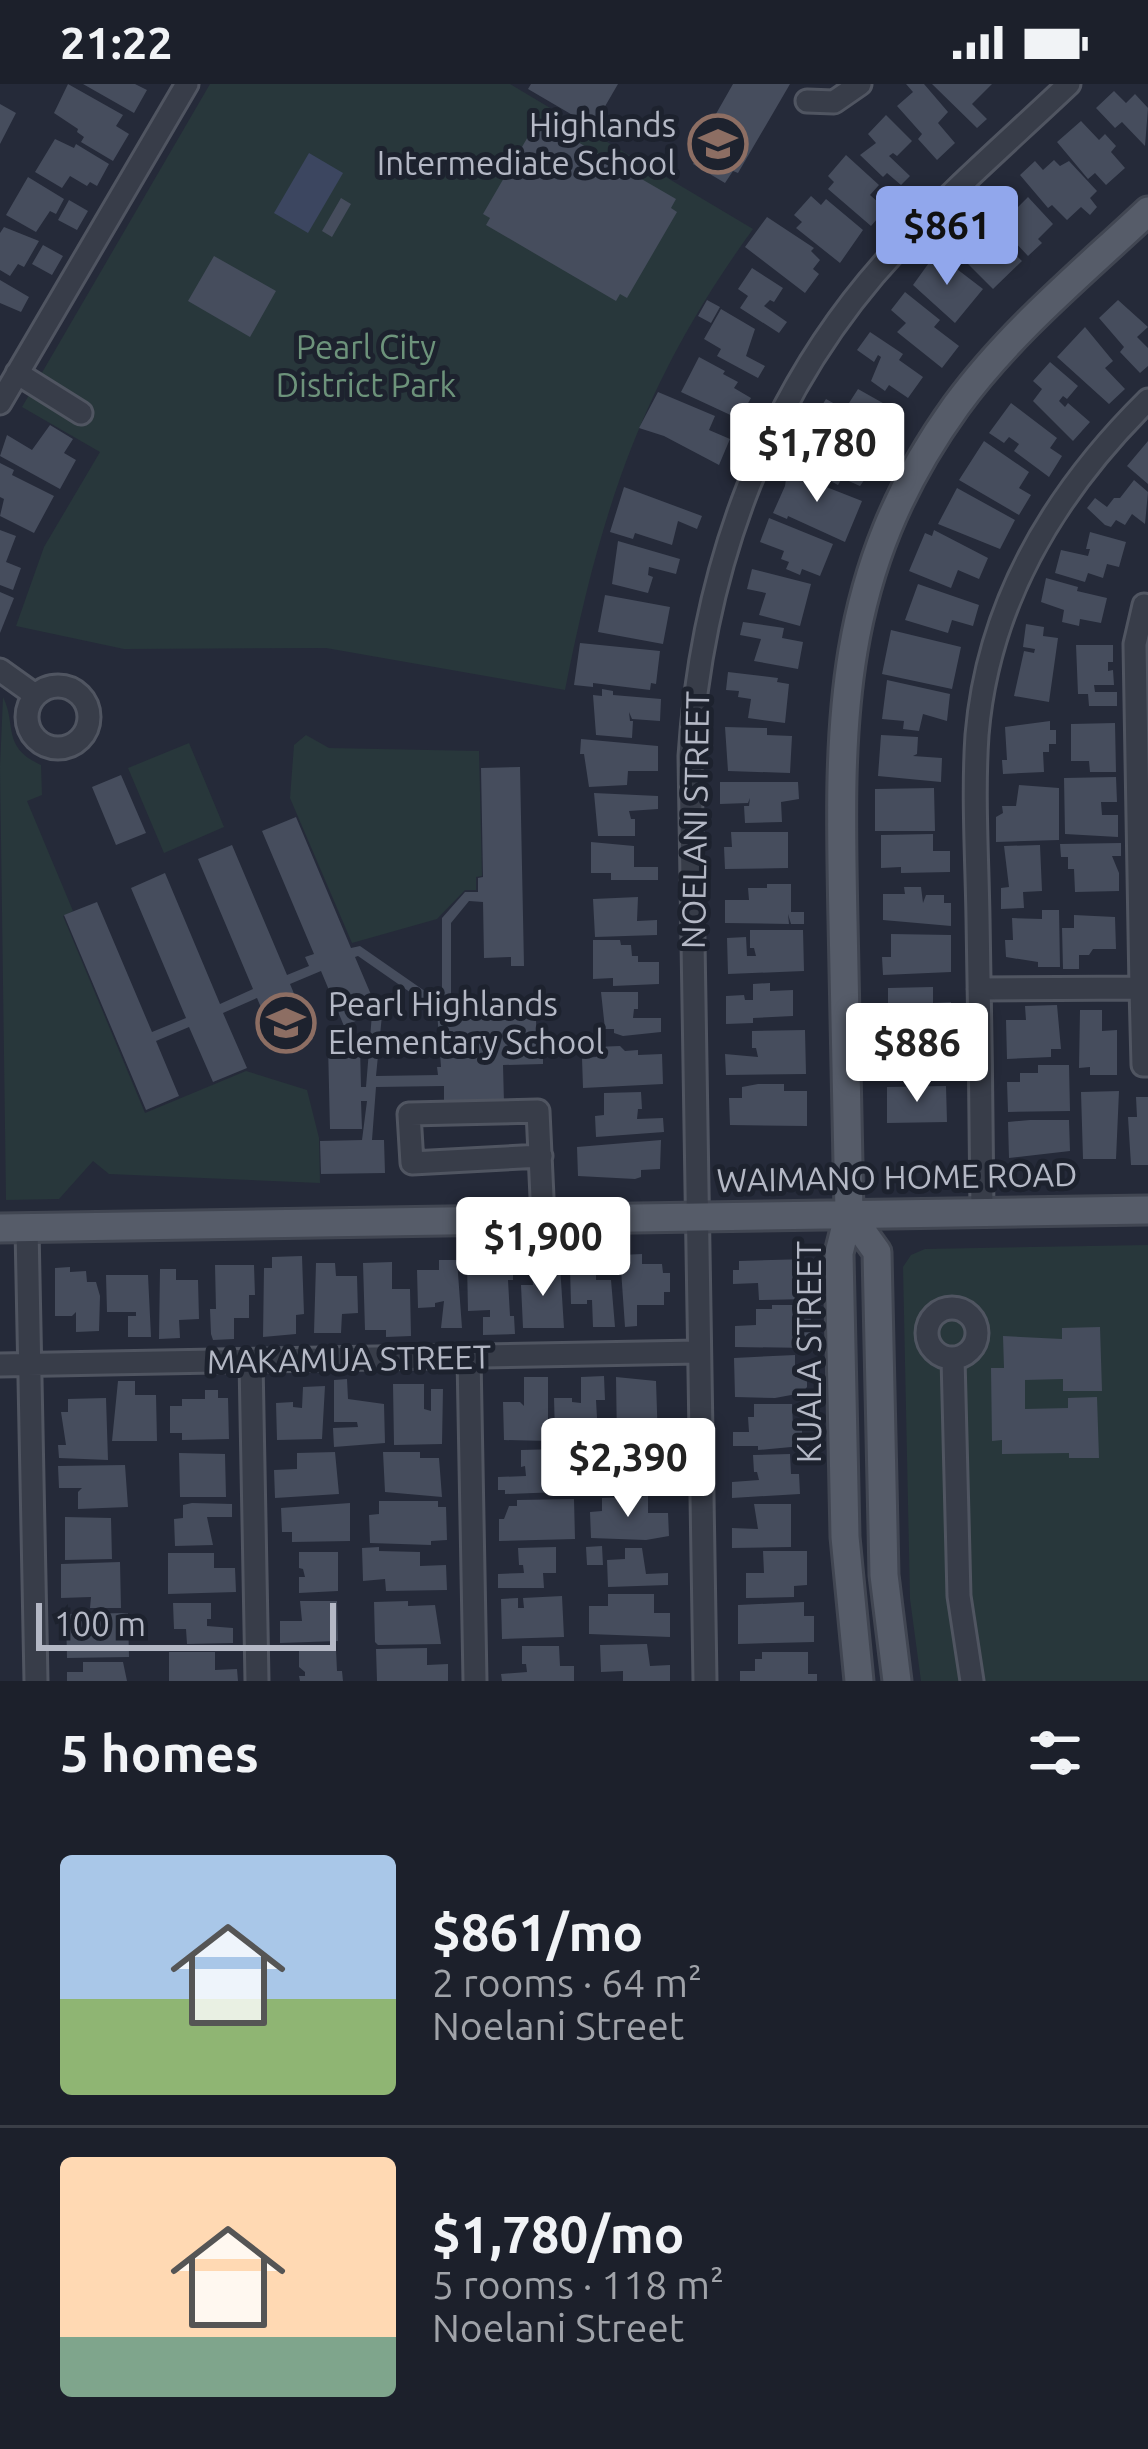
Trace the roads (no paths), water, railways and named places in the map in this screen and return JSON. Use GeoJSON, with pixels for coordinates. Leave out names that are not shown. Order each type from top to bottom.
{"type":"FeatureCollection","features":[{"type":"Feature","properties":{"kind":"main road"},"geometry":{"type":"LineString","coordinates":[[849,1213],[841,748],[847,669],[865,592],[911,479],[956,406],[1012,340],[1148,211]]}},
{"type":"Feature","properties":{"kind":"main road","name":"WAIMANO HOME ROAD"},"geometry":{"type":"LineString","coordinates":[[14,1228],[1148,1210]]}},
{"type":"Feature","properties":{"kind":"main road","name":"KUALA STREET"},"geometry":{"type":"LineString","coordinates":[[849,1213],[839,1252],[844,1513],[859,1681]]}},
{"type":"Feature","properties":{"kind":"main road","name":"KUALA STREET"},"geometry":{"type":"LineString","coordinates":[[849,1213],[877,1252],[884,1575],[896,1681]]}},
{"type":"Feature","properties":{"kind":"street"},"geometry":{"type":"LineString","coordinates":[[0,404],[187,84]]}},
{"type":"Feature","properties":{"kind":"street"},"geometry":{"type":"LineString","coordinates":[[807,101],[834,102],[860,84]]}},
{"type":"Feature","properties":{"kind":"street","name":"NOELANI STREET"},"geometry":{"type":"LineString","coordinates":[[705,1681],[690,756],[701,650],[728,537],[767,441],[801,378],[847,310],[908,237],[1070,84]]}},
{"type":"Feature","properties":{"kind":"street"},"geometry":{"type":"LineString","coordinates":[[17,373],[81,412]]}},
{"type":"Feature","properties":{"kind":"street"},"geometry":{"type":"LineString","coordinates":[[982,1211],[977,733],[993,648],[1038,537],[1094,455],[1148,400]]}},
{"type":"Feature","properties":{"kind":"street"},"geometry":{"type":"LineString","coordinates":[[1144,605],[1136,644],[1141,988],[1144,1065],[1148,1065]]}},
{"type":"Feature","properties":{"kind":"street"},"geometry":{"type":"LineString","coordinates":[[0,670],[35,695]]}},
{"type":"Feature","properties":{"kind":"street"},"geometry":{"type":"LineString","coordinates":[[980,989],[1141,988]]}},
{"type":"Feature","properties":{"kind":"street"},"geometry":{"type":"LineString","coordinates":[[541,1156],[412,1163],[409,1114],[538,1111],[541,1156],[543,1220]]}},
{"type":"Feature","properties":{"kind":"street"},"geometry":{"type":"LineString","coordinates":[[14,1228],[30,1364],[36,1681]]}},
{"type":"Feature","properties":{"kind":"street","name":"MAKAMUA STREET"},"geometry":{"type":"LineString","coordinates":[[0,1365],[698,1352]]}},
{"type":"Feature","properties":{"kind":"street"},"geometry":{"type":"LineString","coordinates":[[469,1357],[475,1681]]}},
{"type":"Feature","properties":{"kind":"street"},"geometry":{"type":"LineString","coordinates":[[953,1358],[959,1596],[973,1681]]}},
{"type":"Feature","properties":{"kind":"street"},"geometry":{"type":"LineString","coordinates":[[251,1360],[257,1681]]}},
{"type":"Feature","properties":{"kind":"water"},"geometry":{"type":"Polygon","coordinates":[[[309,153],[343,173],[308,233],[274,213],[309,153]]]}},
{"type":"Feature","properties":{"kind":"place","name":"Highlands Intermediate School"},"geometry":{"type":"Point","coordinates":[718,144]}},
{"type":"Feature","properties":{"kind":"place","name":"Pearl Highlands Elementary School"},"geometry":{"type":"Point","coordinates":[286,1023]}},
{"type":"Feature","properties":{"kind":"park label","name":"Pearl City District Park"},"geometry":{"type":"Point","coordinates":[366,366]}}]}
